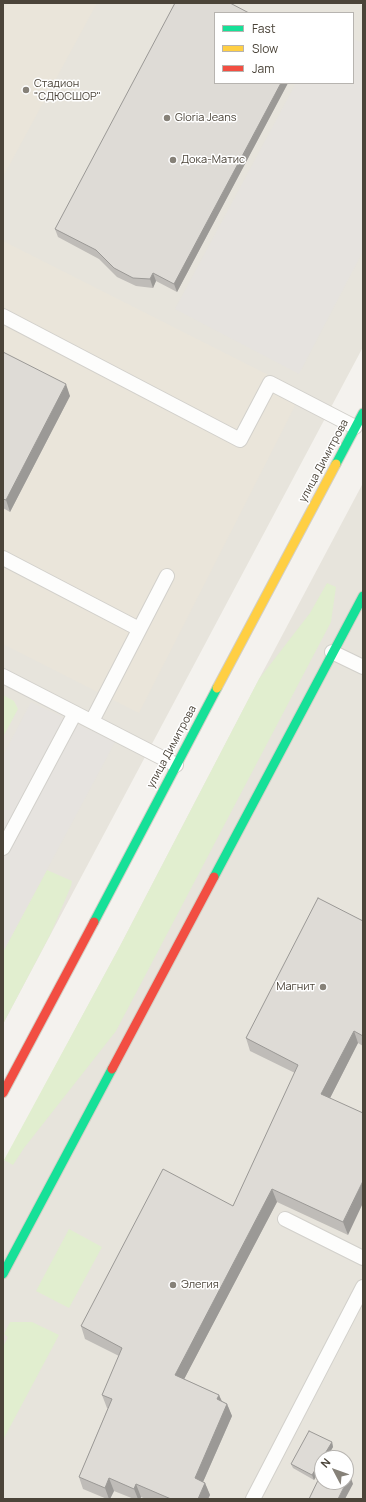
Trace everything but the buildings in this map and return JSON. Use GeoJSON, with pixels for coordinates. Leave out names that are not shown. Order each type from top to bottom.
{"type":"FeatureCollection","features":[{"type":"Feature","properties":{"kind":"main road","name":"улица Димитрова"},"geometry":{"type":"LineString","coordinates":[[3,1093],[363,413]]}},
{"type":"Feature","properties":{"kind":"main road"},"geometry":{"type":"LineString","coordinates":[[3,1274],[363,596]]}},
{"type":"Feature","properties":{"kind":"lane"},"geometry":{"type":"LineString","coordinates":[[3,316],[240,440],[270,383],[355,427]]}},
{"type":"Feature","properties":{"kind":"lane"},"geometry":{"type":"LineString","coordinates":[[3,558],[140,629]]}},
{"type":"Feature","properties":{"kind":"lane"},"geometry":{"type":"LineString","coordinates":[[92,721],[167,576]]}},
{"type":"Feature","properties":{"kind":"lane"},"geometry":{"type":"LineString","coordinates":[[332,652],[363,667]]}},
{"type":"Feature","properties":{"kind":"lane"},"geometry":{"type":"LineString","coordinates":[[3,676],[176,765]]}},
{"type":"Feature","properties":{"kind":"lane"},"geometry":{"type":"LineString","coordinates":[[3,848],[75,713]]}},
{"type":"Feature","properties":{"kind":"lane"},"geometry":{"type":"LineString","coordinates":[[285,1219],[363,1258]]}},
{"type":"Feature","properties":{"kind":"lane"},"geometry":{"type":"LineString","coordinates":[[255,1498],[363,1287]]}},
{"type":"Feature","properties":{"kind":"shaded area"},"geometry":{"type":"Polygon","coordinates":[[[3,3],[359,3],[363,6],[363,347],[3,1024],[3,3]]]}},
{"type":"Feature","properties":{"kind":"shaded area","name":"Стадион \"СДЮСШОР\""},"geometry":{"type":"Polygon","coordinates":[[[3,3],[97,3],[3,177],[3,3]]]}},
{"type":"Feature","properties":{"kind":"shaded area"},"geometry":{"type":"Polygon","coordinates":[[[354,39],[363,43],[363,251],[299,374],[175,309],[295,84],[354,84],[354,39]]]}},
{"type":"Feature","properties":{"kind":"shaded area"},"geometry":{"type":"Polygon","coordinates":[[[3,241],[302,392],[139,713],[3,644],[3,241]]]}},
{"type":"Feature","properties":{"kind":"shaded area"},"geometry":{"type":"Polygon","coordinates":[[[363,483],[363,1499],[3,1499],[3,1163],[120,946],[363,483]]]}},
{"type":"Feature","properties":{"kind":"shaded area"},"geometry":{"type":"Polygon","coordinates":[[[31,702],[115,742],[3,952],[3,756],[31,702]]]}},
{"type":"Feature","properties":{"kind":"green space"},"geometry":{"type":"Polygon","coordinates":[[[327,583],[336,587],[331,622],[116,1031],[24,1148],[13,1165],[4,1160],[120,946],[259,679],[310,613],[327,583]]]}},
{"type":"Feature","properties":{"kind":"green space"},"geometry":{"type":"Polygon","coordinates":[[[3,695],[14,701],[18,709],[3,737],[3,695]]]}},
{"type":"Feature","properties":{"kind":"green space"},"geometry":{"type":"Polygon","coordinates":[[[47,870],[72,881],[71,886],[51,933],[3,1024],[3,952],[47,870]]]}},
{"type":"Feature","properties":{"kind":"green space"},"geometry":{"type":"Polygon","coordinates":[[[69,1229],[102,1247],[69,1308],[36,1291],[69,1229]]]}},
{"type":"Feature","properties":{"kind":"green space"},"geometry":{"type":"Polygon","coordinates":[[[10,1322],[32,1322],[59,1335],[3,1440],[3,1347],[8,1337],[4,1334],[10,1322]]]}},
{"type":"Feature","properties":{"kind":"traffic: fast"},"geometry":{"type":"LineString","coordinates":[[336,464],[363,413]]}},
{"type":"Feature","properties":{"kind":"traffic: fast"},"geometry":{"type":"LineString","coordinates":[[214,877],[363,596]]}},
{"type":"Feature","properties":{"kind":"traffic: fast"},"geometry":{"type":"LineString","coordinates":[[94,922],[217,688]]}},
{"type":"Feature","properties":{"kind":"traffic: fast"},"geometry":{"type":"LineString","coordinates":[[3,1274],[112,1069]]}},
{"type":"Feature","properties":{"kind":"traffic: slow"},"geometry":{"type":"LineString","coordinates":[[217,688],[336,464]]}},
{"type":"Feature","properties":{"kind":"traffic: jam"},"geometry":{"type":"LineString","coordinates":[[112,1069],[214,877]]}},
{"type":"Feature","properties":{"kind":"traffic: jam"},"geometry":{"type":"LineString","coordinates":[[3,1093],[94,922]]}},
{"type":"Feature","properties":{"kind":"place","name":"Стадион \"СДЮСШОР\""},"geometry":{"type":"Point","coordinates":[26,90]}},
{"type":"Feature","properties":{"kind":"place","name":"Gloria Jeans"},"geometry":{"type":"Point","coordinates":[167,118]}},
{"type":"Feature","properties":{"kind":"place","name":"Дока-Матис"},"geometry":{"type":"Point","coordinates":[173,160]}},
{"type":"Feature","properties":{"kind":"place","name":"Магнит"},"geometry":{"type":"Point","coordinates":[323,987]}},
{"type":"Feature","properties":{"kind":"place","name":"Элегия"},"geometry":{"type":"Point","coordinates":[173,1285]}}]}
